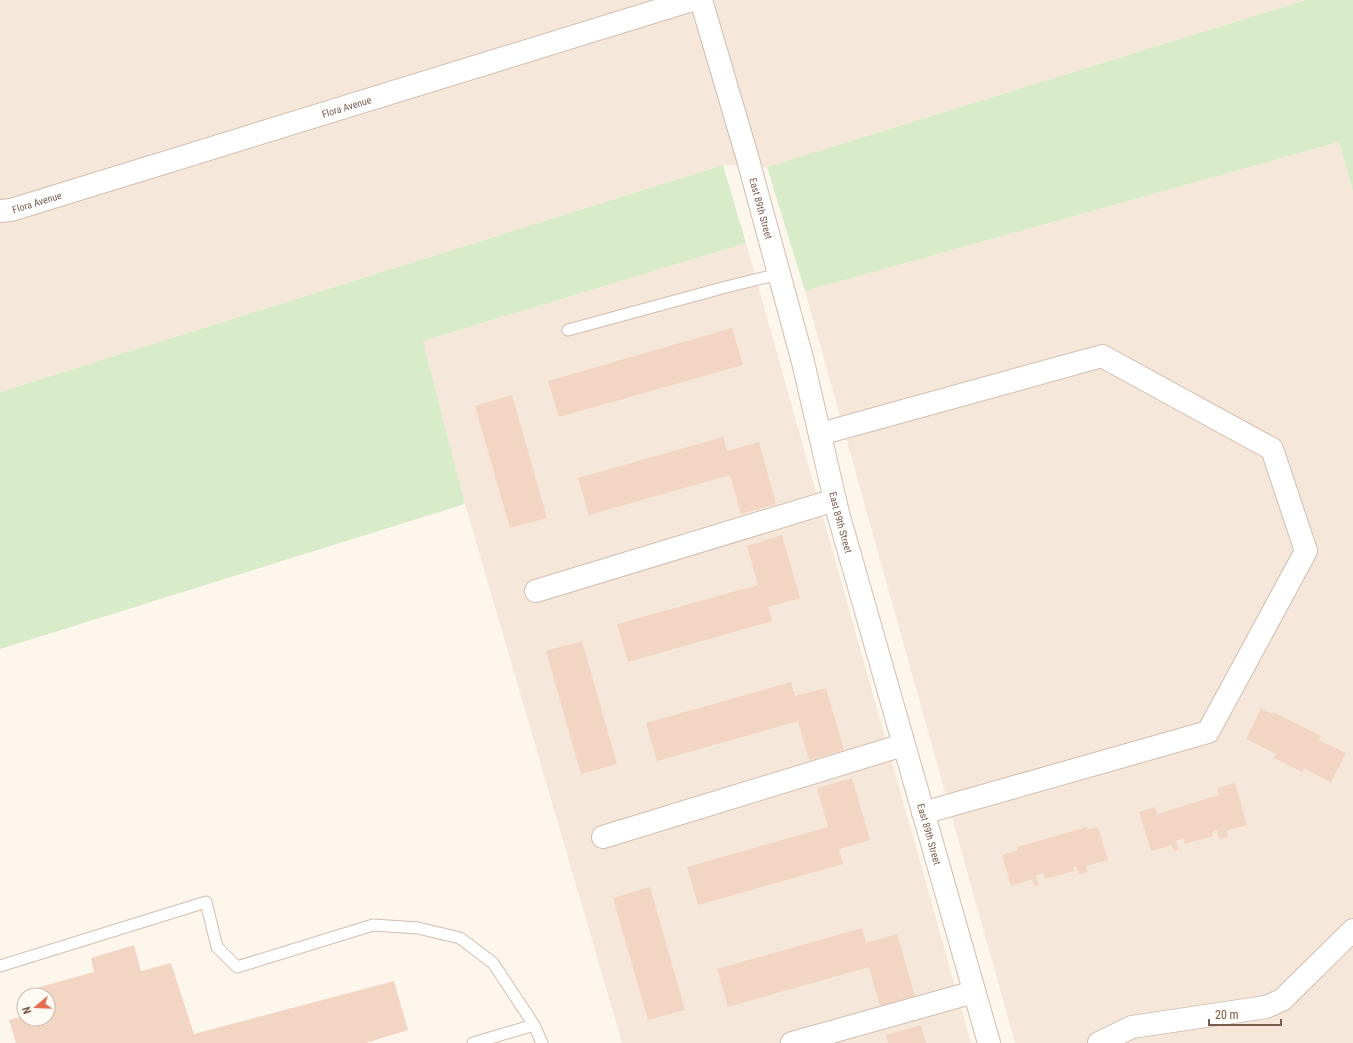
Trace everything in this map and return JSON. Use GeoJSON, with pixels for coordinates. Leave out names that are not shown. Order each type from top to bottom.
{"type":"FeatureCollection","features":[{"type":"Feature","properties":{"kind":"street","name":"Flora Avenue"},"geometry":{"type":"LineString","coordinates":[[0,211],[18,208],[692,0]]}},
{"type":"Feature","properties":{"kind":"street","name":"East 89th Street"},"geometry":{"type":"LineString","coordinates":[[701,0],[747,156],[803,362],[835,500],[922,813],[989,1043]]}},
{"type":"Feature","properties":{"kind":"street"},"geometry":{"type":"LineString","coordinates":[[820,434],[1102,356],[1272,449],[1306,551],[1208,732],[922,813]]}},
{"type":"Feature","properties":{"kind":"street"},"geometry":{"type":"LineString","coordinates":[[536,591],[835,500]]}},
{"type":"Feature","properties":{"kind":"street"},"geometry":{"type":"LineString","coordinates":[[603,837],[903,745]]}},
{"type":"Feature","properties":{"kind":"street"},"geometry":{"type":"LineString","coordinates":[[1099,1043],[1132,1027],[1266,1007],[1282,1000],[1353,930]]}},
{"type":"Feature","properties":{"kind":"street"},"geometry":{"type":"LineString","coordinates":[[792,1043],[974,992]]}},
{"type":"Feature","properties":{"kind":"lane"},"geometry":{"type":"LineString","coordinates":[[568,330],[779,274]]}},
{"type":"Feature","properties":{"kind":"lane"},"geometry":{"type":"LineString","coordinates":[[0,966],[206,902],[217,947],[237,967],[373,925],[418,928],[460,938],[493,963],[534,1025],[542,1043]]}},
{"type":"Feature","properties":{"kind":"lane"},"geometry":{"type":"LineString","coordinates":[[474,1043],[534,1025]]}},
{"type":"Feature","properties":{"kind":"shaded area"},"geometry":{"type":"Polygon","coordinates":[[[0,0],[1306,0],[767,167],[723,165],[0,392],[0,0]]]}},
{"type":"Feature","properties":{"kind":"shaded area"},"geometry":{"type":"Polygon","coordinates":[[[1339,142],[1353,192],[1353,1043],[1015,1043],[805,291],[1339,142]]]}},
{"type":"Feature","properties":{"kind":"shaded area"},"geometry":{"type":"Polygon","coordinates":[[[746,243],[971,1043],[622,1043],[465,504],[423,341],[746,243]]]}},
{"type":"Feature","properties":{"kind":"green space"},"geometry":{"type":"Polygon","coordinates":[[[1306,0],[1353,0],[1353,192],[1339,142],[805,291],[767,167],[1306,0]]]}},
{"type":"Feature","properties":{"kind":"green space"},"geometry":{"type":"Polygon","coordinates":[[[723,165],[746,243],[423,341],[465,504],[0,649],[0,392],[723,165]]]}},
{"type":"Feature","properties":{"kind":"building"},"geometry":{"type":"Polygon","coordinates":[[[732,328],[743,365],[559,417],[548,381],[732,328]]]}},
{"type":"Feature","properties":{"kind":"building"},"geometry":{"type":"Polygon","coordinates":[[[512,395],[547,518],[510,528],[475,406],[512,395]]]}},
{"type":"Feature","properties":{"kind":"building"},"geometry":{"type":"Polygon","coordinates":[[[723,437],[727,451],[759,442],[776,504],[741,514],[730,475],[589,515],[578,478],[723,437]]]}},
{"type":"Feature","properties":{"kind":"building"},"geometry":{"type":"Polygon","coordinates":[[[782,535],[800,598],[768,607],[772,621],[628,662],[617,624],[758,585],[747,546],[782,535]]]}},
{"type":"Feature","properties":{"kind":"building"},"geometry":{"type":"Polygon","coordinates":[[[582,641],[617,764],[581,774],[546,651],[582,641]]]}},
{"type":"Feature","properties":{"kind":"building"},"geometry":{"type":"Polygon","coordinates":[[[791,682],[795,696],[826,688],[844,750],[809,760],[798,721],[657,761],[646,723],[791,682]]]}},
{"type":"Feature","properties":{"kind":"building"},"geometry":{"type":"Polygon","coordinates":[[[1261,708],[1272,714],[1273,712],[1321,736],[1319,740],[1346,753],[1331,783],[1304,768],[1302,772],[1274,758],[1276,754],[1246,739],[1261,708]]]}},
{"type":"Feature","properties":{"kind":"building"},"geometry":{"type":"Polygon","coordinates":[[[852,778],[870,840],[839,849],[843,864],[698,905],[687,867],[828,827],[817,788],[852,778]]]}},
{"type":"Feature","properties":{"kind":"building"},"geometry":{"type":"Polygon","coordinates":[[[1235,783],[1247,825],[1226,831],[1228,837],[1219,839],[1217,830],[1212,832],[1213,836],[1185,844],[1183,838],[1176,841],[1178,850],[1174,851],[1172,845],[1151,851],[1139,812],[1155,807],[1157,814],[1219,795],[1217,788],[1235,783]]]}},
{"type":"Feature","properties":{"kind":"building"},"geometry":{"type":"Polygon","coordinates":[[[1087,827],[1087,830],[1098,827],[1108,860],[1086,866],[1088,872],[1079,874],[1076,866],[1073,867],[1074,871],[1045,879],[1044,873],[1036,875],[1039,885],[1034,886],[1033,879],[1011,886],[1002,855],[1018,850],[1017,847],[1087,827]]]}},
{"type":"Feature","properties":{"kind":"building"},"geometry":{"type":"Polygon","coordinates":[[[650,887],[685,1010],[648,1020],[613,898],[650,887]]]}},
{"type":"Feature","properties":{"kind":"building"},"geometry":{"type":"Polygon","coordinates":[[[862,928],[866,943],[897,934],[915,996],[880,1006],[869,967],[728,1007],[717,969],[862,928]]]}},
{"type":"Feature","properties":{"kind":"building"},"geometry":{"type":"Polygon","coordinates":[[[134,945],[141,971],[171,963],[194,1034],[394,981],[408,1030],[366,1043],[16,1043],[9,1020],[16,1018],[16,1027],[56,1027],[56,987],[40,987],[94,972],[91,958],[134,945]]]}},
{"type":"Feature","properties":{"kind":"building"},"geometry":{"type":"Polygon","coordinates":[[[921,1025],[926,1043],[888,1043],[886,1035],[921,1025]]]}}]}
